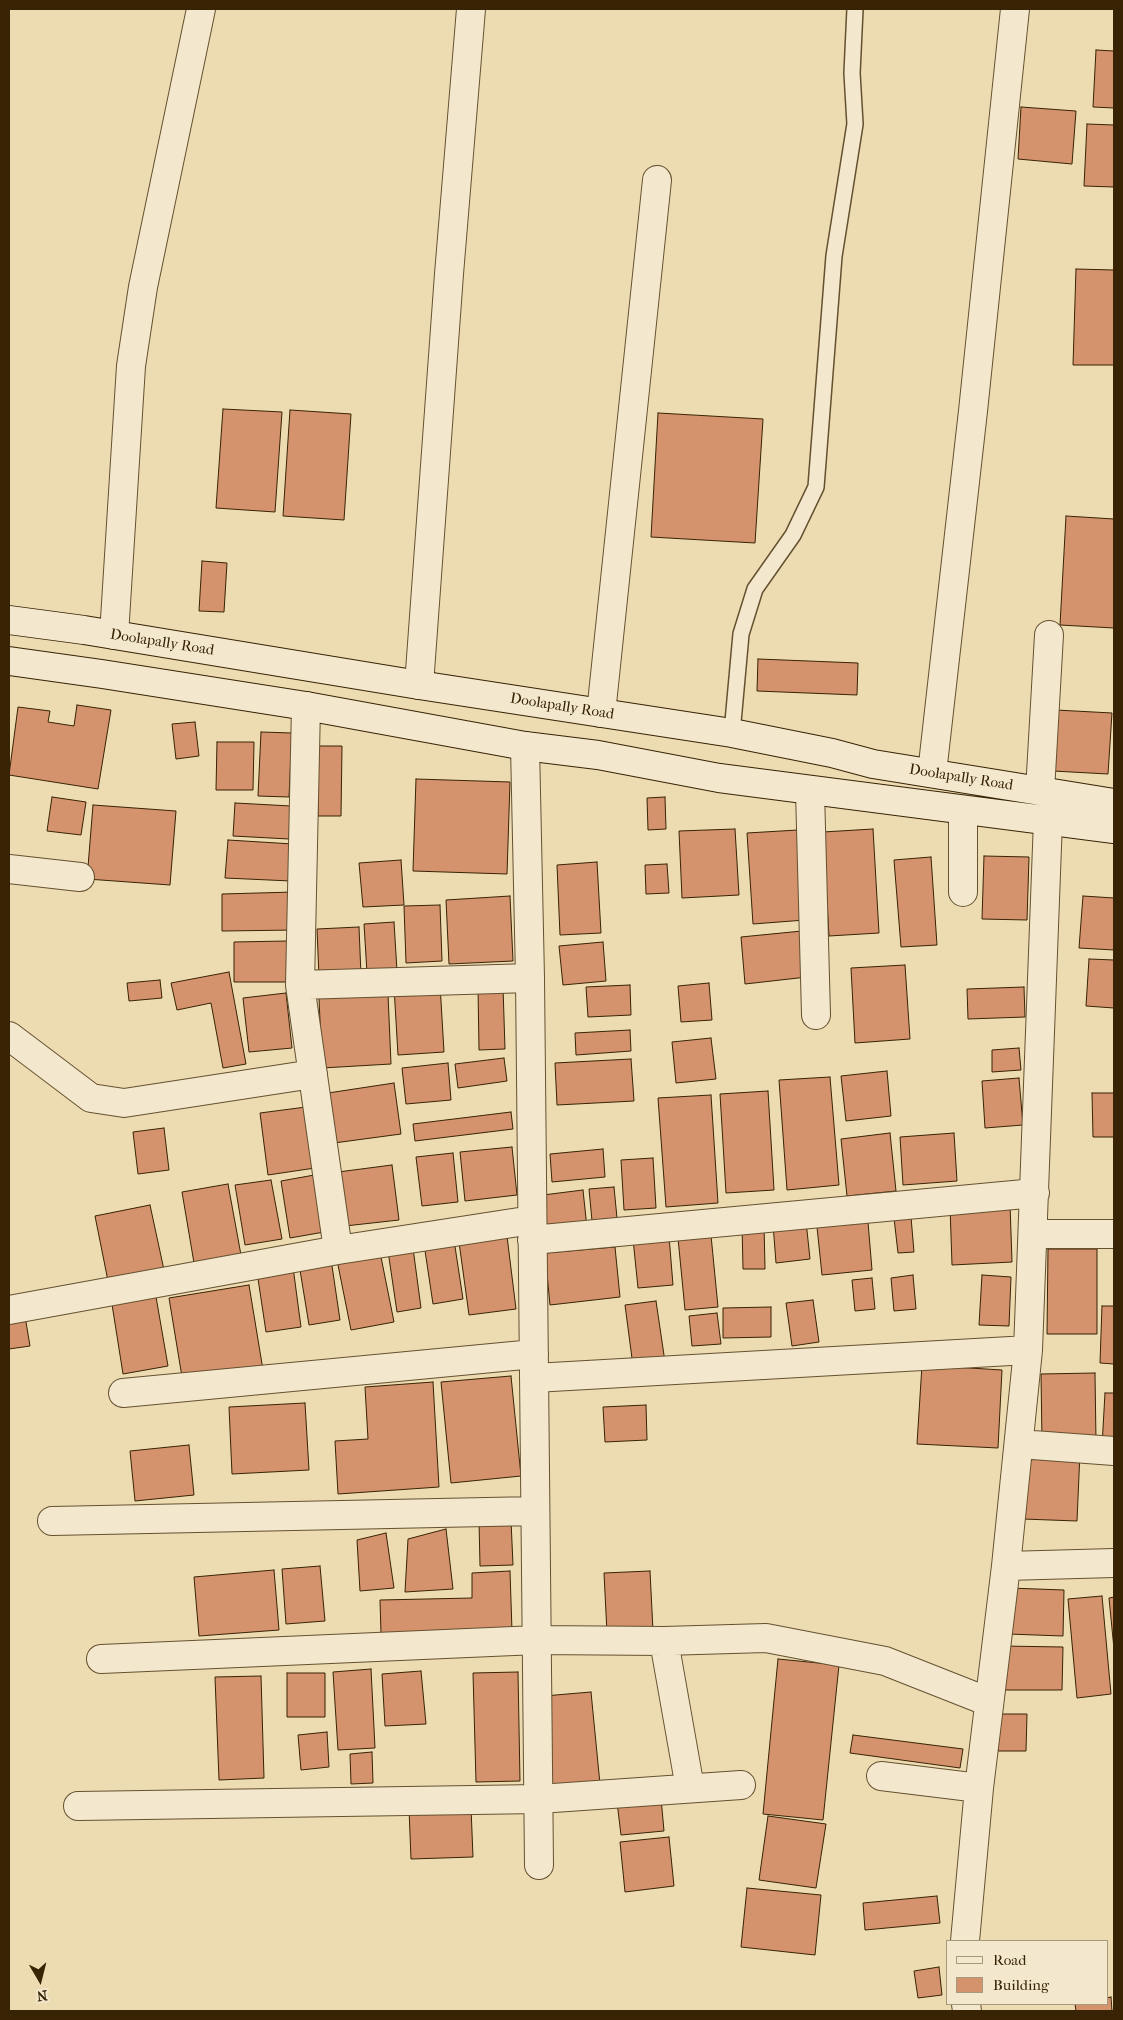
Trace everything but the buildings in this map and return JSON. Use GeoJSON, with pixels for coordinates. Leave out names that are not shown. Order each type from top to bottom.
{"type":"FeatureCollection","features":[{"type":"Feature","properties":{"kind":"street"},"geometry":{"type":"LineString","coordinates":[[114,635],[131,366],[143,287],[201,9]]}},
{"type":"Feature","properties":{"kind":"street"},"geometry":{"type":"LineString","coordinates":[[419,685],[449,274],[471,9]]}},
{"type":"Feature","properties":{"kind":"street"},"geometry":{"type":"LineString","coordinates":[[932,774],[973,411],[1015,9]]}},
{"type":"Feature","properties":{"kind":"street"},"geometry":{"type":"LineString","coordinates":[[601,713],[657,180]]}},
{"type":"Feature","properties":{"kind":"street","name":"Doolapally Road"},"geometry":{"type":"LineString","coordinates":[[9,620],[732,733],[832,753],[873,764],[1114,803]]}},
{"type":"Feature","properties":{"kind":"street"},"geometry":{"type":"LineString","coordinates":[[1040,791],[1049,635]]}},
{"type":"Feature","properties":{"kind":"street","name":"Doolapally Road"},"geometry":{"type":"LineString","coordinates":[[9,662],[102,674],[306,706],[525,746],[598,755],[719,778],[1114,829]]}},
{"type":"Feature","properties":{"kind":"street"},"geometry":{"type":"LineString","coordinates":[[306,706],[300,985],[338,1250]]}},
{"type":"Feature","properties":{"kind":"street"},"geometry":{"type":"LineString","coordinates":[[525,746],[530,978],[539,1865]]}},
{"type":"Feature","properties":{"kind":"street"},"geometry":{"type":"LineString","coordinates":[[810,791],[816,1015]]}},
{"type":"Feature","properties":{"kind":"street"},"geometry":{"type":"LineString","coordinates":[[963,810],[963,892]]}},
{"type":"Feature","properties":{"kind":"street"},"geometry":{"type":"LineString","coordinates":[[965,1940],[979,1788],[1006,1566],[1028,1350],[1048,820]]}},
{"type":"Feature","properties":{"kind":"street"},"geometry":{"type":"LineString","coordinates":[[9,869],[80,877]]}},
{"type":"Feature","properties":{"kind":"street"},"geometry":{"type":"LineString","coordinates":[[300,985],[530,978]]}},
{"type":"Feature","properties":{"kind":"street"},"geometry":{"type":"LineString","coordinates":[[9,1036],[92,1098],[124,1103],[313,1074]]}},
{"type":"Feature","properties":{"kind":"street"},"geometry":{"type":"LineString","coordinates":[[9,1310],[338,1250],[532,1230],[1035,1193]]}},
{"type":"Feature","properties":{"kind":"street"},"geometry":{"type":"LineString","coordinates":[[1033,1234],[1114,1234]]}},
{"type":"Feature","properties":{"kind":"street"},"geometry":{"type":"LineString","coordinates":[[123,1393],[534,1366],[1028,1350]]}},
{"type":"Feature","properties":{"kind":"street"},"geometry":{"type":"LineString","coordinates":[[1019,1444],[1114,1451]]}},
{"type":"Feature","properties":{"kind":"street"},"geometry":{"type":"LineString","coordinates":[[52,1521],[535,1510]]}},
{"type":"Feature","properties":{"kind":"street"},"geometry":{"type":"LineString","coordinates":[[1006,1566],[1114,1563]]}},
{"type":"Feature","properties":{"kind":"street"},"geometry":{"type":"LineString","coordinates":[[101,1659],[537,1640],[664,1642],[766,1638],[885,1661],[989,1702]]}},
{"type":"Feature","properties":{"kind":"street"},"geometry":{"type":"LineString","coordinates":[[664,1642],[690,1788]]}},
{"type":"Feature","properties":{"kind":"street"},"geometry":{"type":"LineString","coordinates":[[881,1776],[979,1788]]}},
{"type":"Feature","properties":{"kind":"street"},"geometry":{"type":"LineString","coordinates":[[78,1806],[539,1799],[741,1785]]}},
{"type":"Feature","properties":{"kind":"lane"},"geometry":{"type":"LineString","coordinates":[[732,733],[741,634],[755,589],[793,535],[816,487],[834,256],[855,124],[852,73],[855,9]]}}]}
